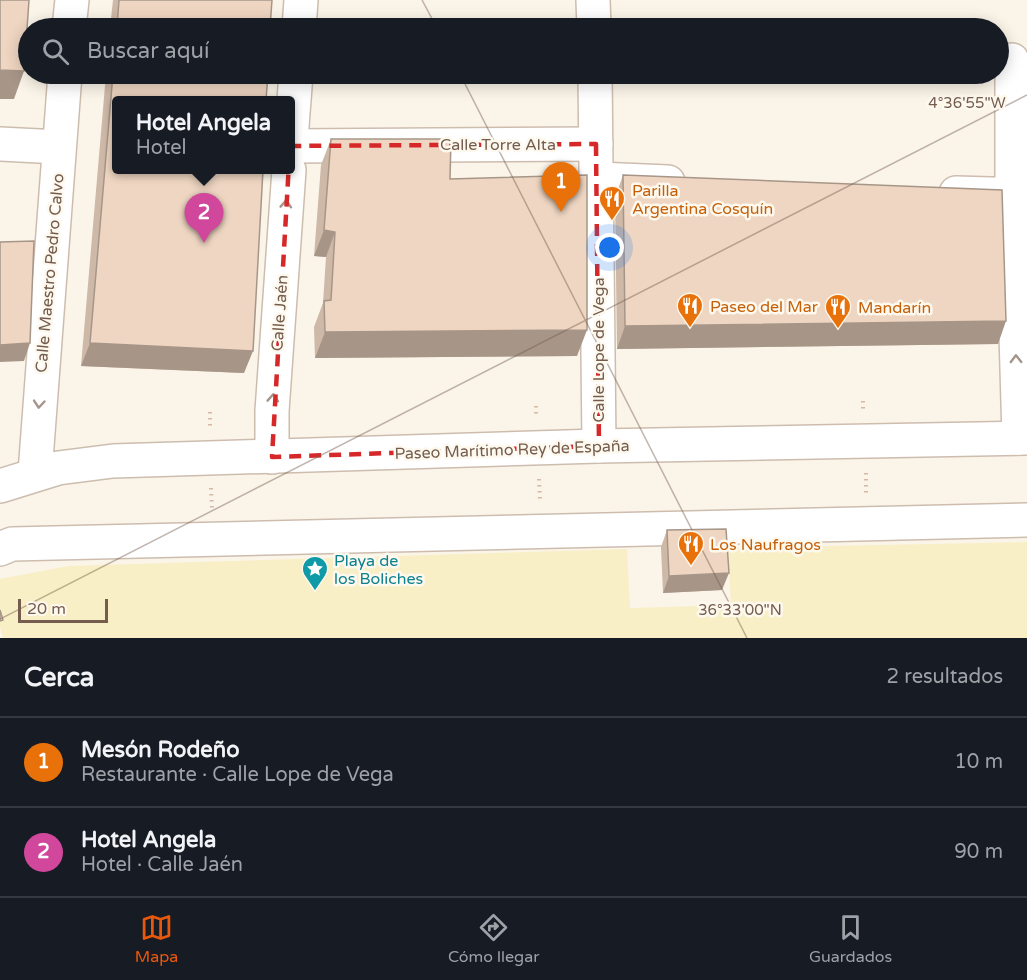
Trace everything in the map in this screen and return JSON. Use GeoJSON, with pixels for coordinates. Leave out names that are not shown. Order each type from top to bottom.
{"type":"FeatureCollection","features":[{"type":"Feature","properties":{"kind":"street"},"geometry":{"type":"LineString","coordinates":[[70,18],[72,0]]}},
{"type":"Feature","properties":{"kind":"street"},"geometry":{"type":"LineString","coordinates":[[300,18],[301,0]]}},
{"type":"Feature","properties":{"kind":"street"},"geometry":{"type":"LineString","coordinates":[[593,0],[594,18]]}},
{"type":"Feature","properties":{"kind":"street"},"geometry":{"type":"LineString","coordinates":[[1013,60],[1019,195],[1023,438]]}},
{"type":"Feature","properties":{"kind":"street","name":"Calle Maestro Pedro Calvo"},"geometry":{"type":"LineString","coordinates":[[35,473],[65,84]]}},
{"type":"Feature","properties":{"kind":"street","name":"Calle Lope de Vega"},"geometry":{"type":"LineString","coordinates":[[595,84],[598,179],[599,446]]}},
{"type":"Feature","properties":{"kind":"street"},"geometry":{"type":"LineString","coordinates":[[0,144],[59,147]]}},
{"type":"Feature","properties":{"kind":"street","name":"Calle Torre Alta"},"geometry":{"type":"LineString","coordinates":[[295,146],[596,144]]}},
{"type":"Feature","properties":{"kind":"street","name":"Calle Jaén"},"geometry":{"type":"LineString","coordinates":[[272,457],[272,411],[289,174]]}},
{"type":"Feature","properties":{"kind":"street"},"geometry":{"type":"LineString","coordinates":[[598,179],[692,183]]}},
{"type":"Feature","properties":{"kind":"street"},"geometry":{"type":"LineString","coordinates":[[929,192],[1019,195]]}},
{"type":"Feature","properties":{"kind":"street","name":"Paseo Marítimo Rey de España"},"geometry":{"type":"LineString","coordinates":[[0,486],[35,473],[113,461],[599,446],[1023,438]]}},
{"type":"Feature","properties":{"kind":"street"},"geometry":{"type":"LineString","coordinates":[[0,549],[12,544],[1027,520]]}},
{"type":"Feature","properties":{"kind":"highlighted area"},"geometry":{"type":"Polygon","coordinates":[[[596,144],[599,446],[272,457],[290,146],[596,144]]]}},
{"type":"Feature","properties":{"kind":"sand","name":"Playa de los Boliches"},"geometry":{"type":"Polygon","coordinates":[[[1027,542],[1027,638],[3,638],[0,628],[0,579],[68,566],[627,549],[630,608],[731,605],[728,548],[1027,542]]]}},
{"type":"Feature","properties":{"kind":"building"},"geometry":{"type":"Polygon","coordinates":[[[0,0],[29,0],[28,18],[18,18],[18,71],[0,70],[0,0]]]}},
{"type":"Feature","properties":{"kind":"building"},"geometry":{"type":"Polygon","coordinates":[[[119,0],[272,0],[271,18],[118,18],[119,0]]]}},
{"type":"Feature","properties":{"kind":"building"},"geometry":{"type":"Polygon","coordinates":[[[112,84],[267,84],[266,96],[112,96],[112,174],[263,174],[253,351],[90,343],[112,84]]]}},
{"type":"Feature","properties":{"kind":"building"},"geometry":{"type":"Polygon","coordinates":[[[331,139],[451,139],[450,179],[587,175],[587,330],[325,332],[324,301],[331,300],[335,232],[324,230],[331,139]]]}},
{"type":"Feature","properties":{"kind":"building"},"geometry":{"type":"Polygon","coordinates":[[[623,175],[1002,190],[1006,321],[625,326],[623,175]]]}},
{"type":"Feature","properties":{"kind":"building"},"geometry":{"type":"Polygon","coordinates":[[[34,241],[30,343],[0,345],[0,242],[34,241]]]}},
{"type":"Feature","properties":{"kind":"building"},"geometry":{"type":"Polygon","coordinates":[[[726,529],[729,573],[669,576],[667,530],[726,529]]]}},
{"type":"Feature","properties":{"kind":"place","name":"Mesón Rodeño"},"geometry":{"type":"Point","coordinates":[561,212]}},
{"type":"Feature","properties":{"kind":"place","name":"Parilla Argentina Cosquín"},"geometry":{"type":"Point","coordinates":[612,222]}},
{"type":"Feature","properties":{"kind":"place","name":"Hotel Angela"},"geometry":{"type":"Point","coordinates":[204,243]}},
{"type":"Feature","properties":{"kind":"place","name":"Paseo del Mar"},"geometry":{"type":"Point","coordinates":[690,329]}},
{"type":"Feature","properties":{"kind":"place","name":"Mandarín"},"geometry":{"type":"Point","coordinates":[838,330]}},
{"type":"Feature","properties":{"kind":"place","name":"Los Naufragos"},"geometry":{"type":"Point","coordinates":[691,567]}},
{"type":"Feature","properties":{"kind":"place","name":"Playa de los Boliches"},"geometry":{"type":"Point","coordinates":[315,592]}}]}
